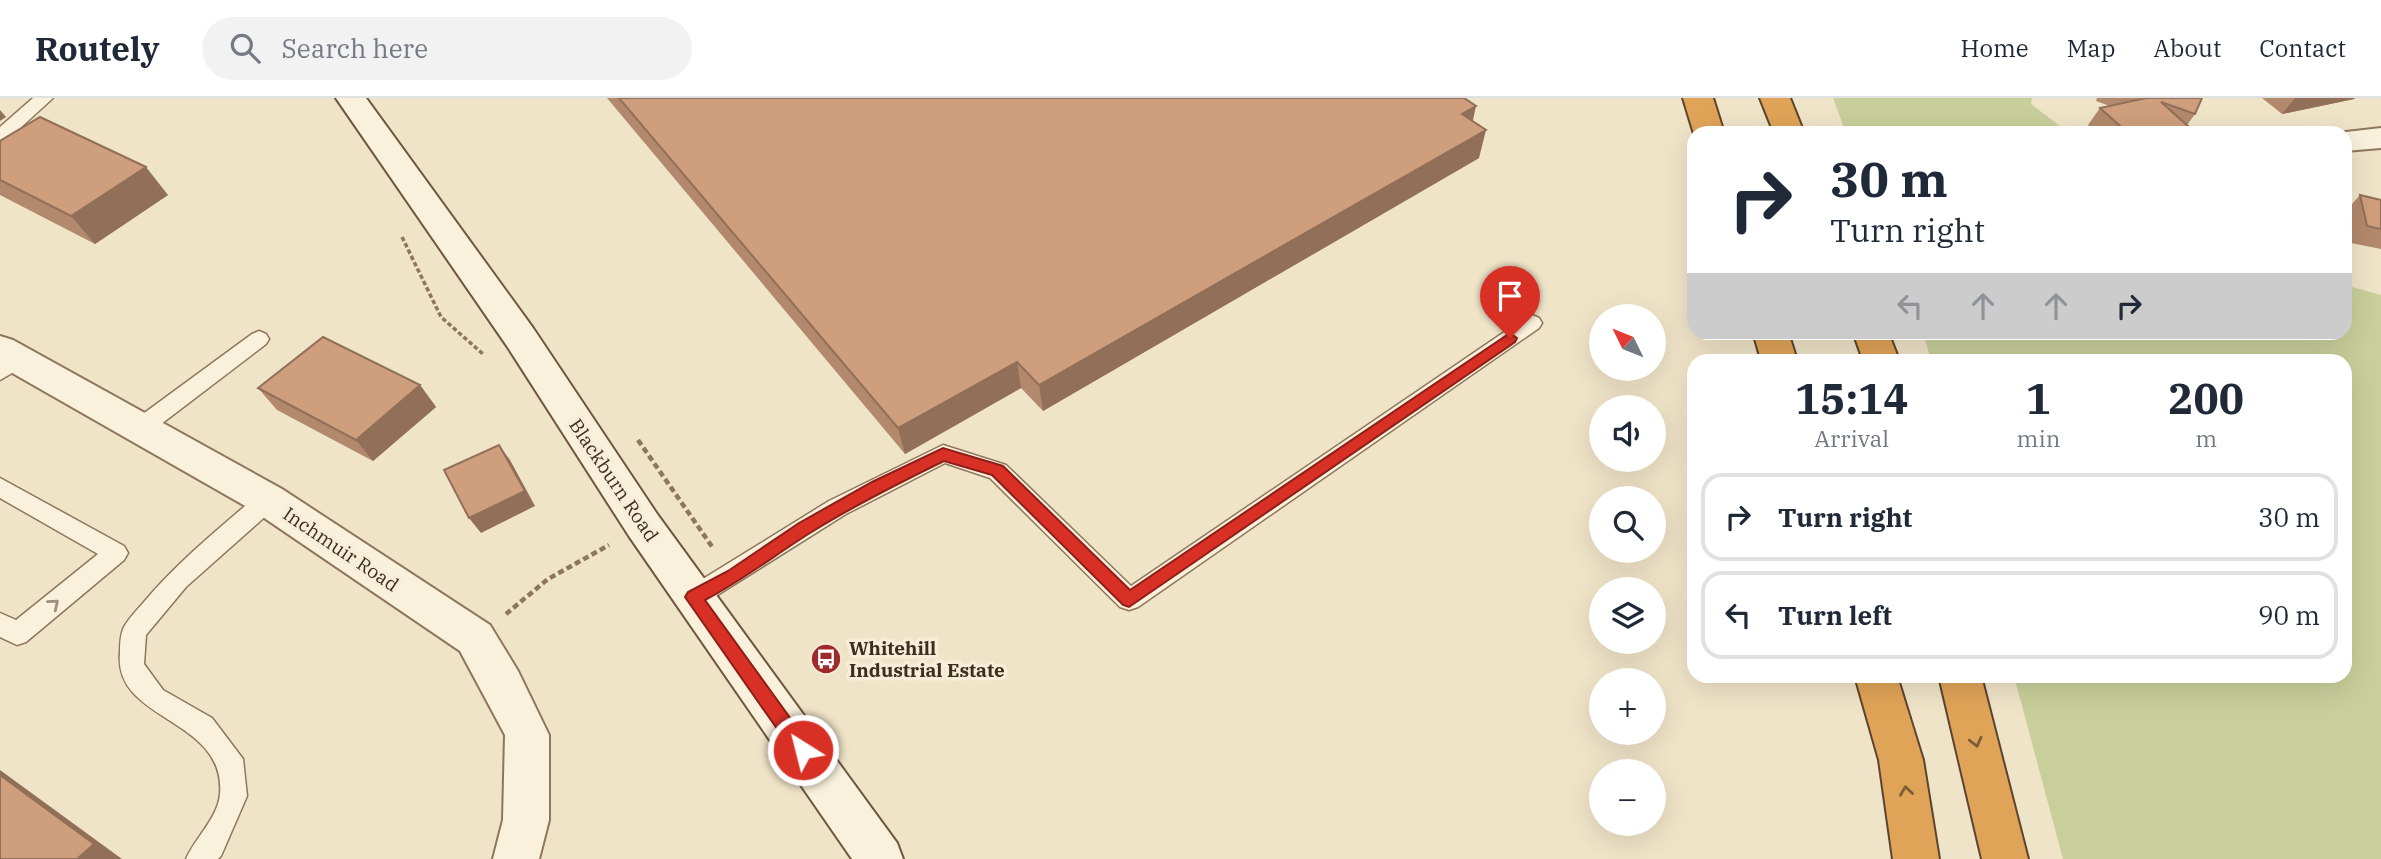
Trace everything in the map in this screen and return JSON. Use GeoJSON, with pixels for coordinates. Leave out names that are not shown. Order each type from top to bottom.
{"type":"FeatureCollection","features":[{"type":"Feature","properties":{"kind":"highway"},"geometry":{"type":"LineString","coordinates":[[1698,98],[1707,126]]}},
{"type":"Feature","properties":{"kind":"highway"},"geometry":{"type":"LineString","coordinates":[[1775,98],[1786,126]]}},
{"type":"Feature","properties":{"kind":"highway"},"geometry":{"type":"LineString","coordinates":[[1878,683],[1902,760],[1916,859]]}},
{"type":"Feature","properties":{"kind":"highway"},"geometry":{"type":"LineString","coordinates":[[1961,683],[2005,859]]}},
{"type":"Feature","properties":{"kind":"main road","name":"Blackburn Road"},"geometry":{"type":"LineString","coordinates":[[351,98],[520,337],[643,526],[880,859]]}},
{"type":"Feature","properties":{"kind":"main road"},"geometry":{"type":"LineString","coordinates":[[2352,140],[2381,138]]}},
{"type":"Feature","properties":{"kind":"main road","name":"Inchmuir Road"},"geometry":{"type":"LineString","coordinates":[[6,360],[140,428],[268,500],[475,638],[503,685],[527,735],[526,821],[516,859]]}},
{"type":"Feature","properties":{"kind":"lane"},"geometry":{"type":"LineString","coordinates":[[0,137],[44,98]]}},
{"type":"Feature","properties":{"kind":"lane"},"geometry":{"type":"LineString","coordinates":[[694,597],[734,576],[825,516],[943,454],[998,471],[1129,600],[1532,323]]}},
{"type":"Feature","properties":{"kind":"lane"},"geometry":{"type":"LineString","coordinates":[[140,428],[259,339]]}},
{"type":"Feature","properties":{"kind":"lane"},"geometry":{"type":"LineString","coordinates":[[0,487],[116,553],[18,634],[0,624]]}},
{"type":"Feature","properties":{"kind":"lane"},"geometry":{"type":"LineString","coordinates":[[200,859],[211,847],[234,796],[230,759],[203,726],[154,698],[131,667],[134,632],[177,580],[268,500]]}},
{"type":"Feature","properties":{"kind":"path"},"geometry":{"type":"LineString","coordinates":[[475,638],[548,579],[643,526]]}},
{"type":"Feature","properties":{"kind":"green space"},"geometry":{"type":"Polygon","coordinates":[[[1833,98],[2032,98],[2031,104],[2060,126],[1843,126],[1833,98]]]}},
{"type":"Feature","properties":{"kind":"green space"},"geometry":{"type":"Polygon","coordinates":[[[2352,287],[2381,295],[2381,859],[2063,859],[2016,683],[2352,683],[2352,354],[1929,354],[1925,340],[2352,340],[2352,287]]]}},
{"type":"Feature","properties":{"kind":"building"},"geometry":{"type":"Polygon","coordinates":[[[619,98],[1464,98],[1476,106],[1462,114],[1486,130],[1039,385],[1017,362],[898,428],[619,98]]]}},
{"type":"Feature","properties":{"kind":"building"},"geometry":{"type":"Polygon","coordinates":[[[2146,98],[2202,98],[2195,114],[2161,102],[2188,126],[2120,126],[2100,108],[2146,98]]]}},
{"type":"Feature","properties":{"kind":"building"},"geometry":{"type":"Polygon","coordinates":[[[40,117],[146,167],[71,216],[0,180],[0,141],[40,117]]]}},
{"type":"Feature","properties":{"kind":"building"},"geometry":{"type":"Polygon","coordinates":[[[2360,195],[2381,200],[2381,229],[2367,226],[2360,195]]]}},
{"type":"Feature","properties":{"kind":"building"},"geometry":{"type":"Polygon","coordinates":[[[323,337],[420,385],[356,440],[258,388],[323,337]]]}},
{"type":"Feature","properties":{"kind":"building"},"geometry":{"type":"Polygon","coordinates":[[[499,445],[525,491],[469,518],[444,470],[499,445]]]}},
{"type":"Feature","properties":{"kind":"building"},"geometry":{"type":"Polygon","coordinates":[[[0,775],[94,844],[77,859],[0,859],[0,775]]]}},
{"type":"Feature","properties":{"kind":"place","name":"Whitehill Industrial Estate"},"geometry":{"type":"Point","coordinates":[826,659]}},
{"type":"Feature","properties":{"kind":"route"},"geometry":{"type":"LineString","coordinates":[[803,750],[694,597],[734,576],[804,528],[878,486],[943,454],[998,471],[1129,600],[1510,338]]}}]}
